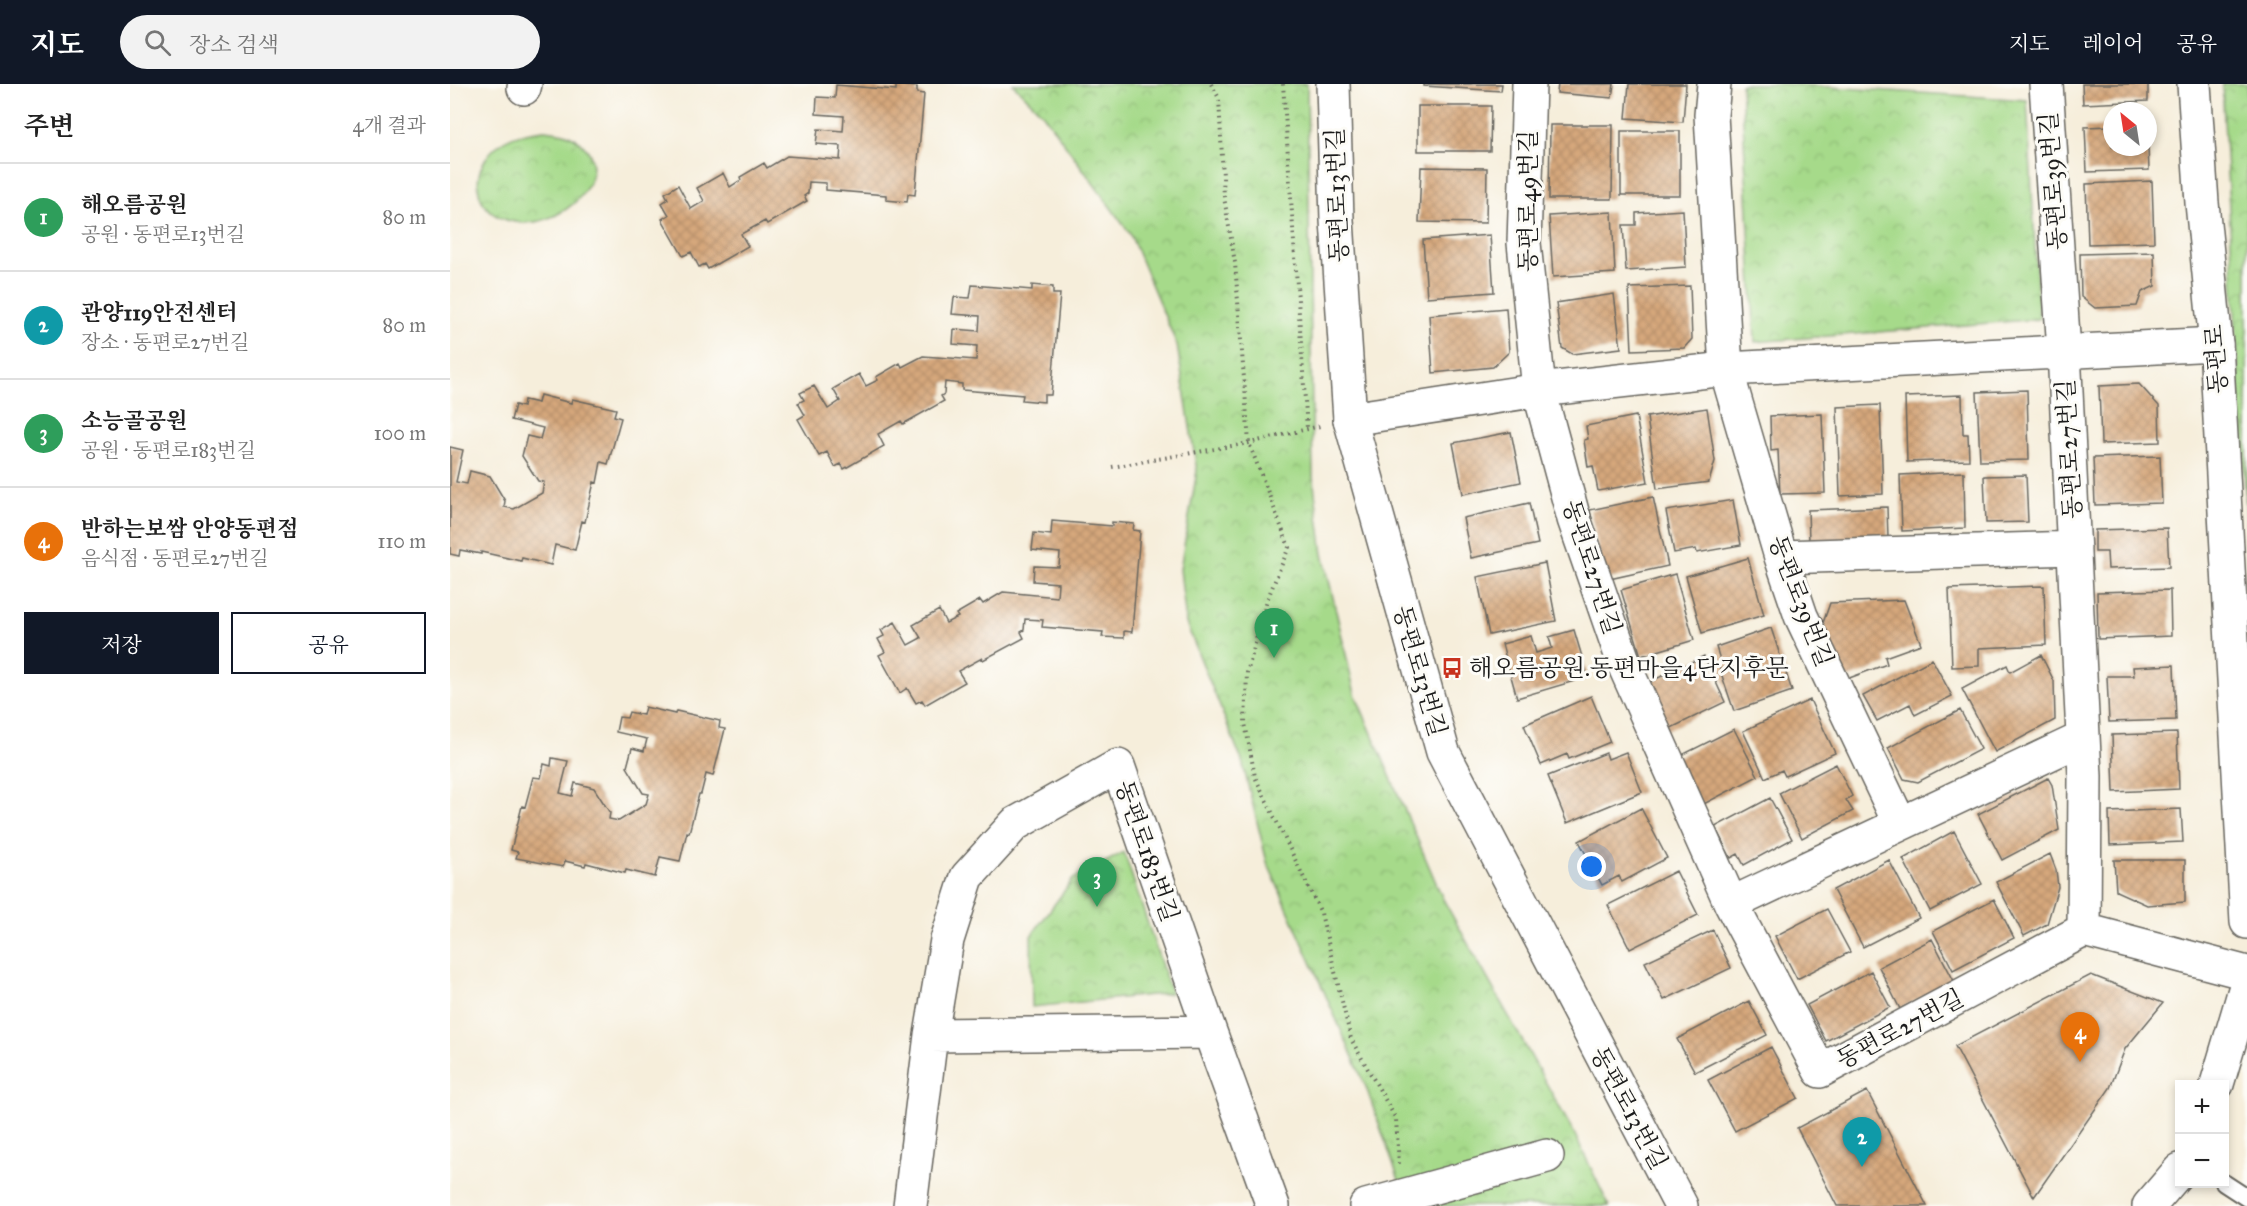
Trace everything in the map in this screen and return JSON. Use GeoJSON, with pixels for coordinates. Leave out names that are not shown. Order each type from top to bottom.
{"type":"FeatureCollection","features":[{"type":"Feature","properties":{"kind":"street","name":"동편로13번길"},"geometry":{"type":"LineString","coordinates":[[1333,84],[1337,220],[1350,419],[1443,752],[1681,1206]]}},
{"type":"Feature","properties":{"kind":"street","name":"동편로49번길"},"geometry":{"type":"LineString","coordinates":[[1529,84],[1524,243],[1539,390]]}},
{"type":"Feature","properties":{"kind":"street","name":"동편로39번길"},"geometry":{"type":"LineString","coordinates":[[1714,84],[1711,115],[1726,369],[1781,557],[1801,616],[1900,824]]}},
{"type":"Feature","properties":{"kind":"street","name":"동편로39번길"},"geometry":{"type":"LineString","coordinates":[[2046,84],[2064,351]]}},
{"type":"Feature","properties":{"kind":"street","name":"동편로"},"geometry":{"type":"LineString","coordinates":[[2194,84],[2202,203],[2216,344],[2247,922]]}},
{"type":"Feature","properties":{"kind":"street"},"geometry":{"type":"LineString","coordinates":[[1350,419],[1539,390],[1726,369],[2216,344]]}},
{"type":"Feature","properties":{"kind":"street","name":"동편로27번길"},"geometry":{"type":"LineString","coordinates":[[1539,390],[1574,519],[1626,669],[1731,904],[1820,1071],[2084,930],[2085,776],[2064,351]]}},
{"type":"Feature","properties":{"kind":"street","name":"동편로27번길"},"geometry":{"type":"LineString","coordinates":[[1781,557],[2074,548]]}},
{"type":"Feature","properties":{"kind":"street"},"geometry":{"type":"LineString","coordinates":[[1731,904],[2083,738]]}},
{"type":"Feature","properties":{"kind":"street","name":"동편로183번길"},"geometry":{"type":"LineString","coordinates":[[910,1206],[931,1035],[947,940],[967,877],[1015,824],[1118,766],[1210,1032],[1274,1206]]}},
{"type":"Feature","properties":{"kind":"street"},"geometry":{"type":"LineString","coordinates":[[2084,930],[2247,973]]}},
{"type":"Feature","properties":{"kind":"street"},"geometry":{"type":"LineString","coordinates":[[2218,1080],[2247,983]]}},
{"type":"Feature","properties":{"kind":"street"},"geometry":{"type":"LineString","coordinates":[[931,1035],[1210,1032]]}},
{"type":"Feature","properties":{"kind":"street"},"geometry":{"type":"LineString","coordinates":[[1366,1206],[1547,1156]]}},
{"type":"Feature","properties":{"kind":"street"},"geometry":{"type":"LineString","coordinates":[[2149,1206],[2175,1176]]}},
{"type":"Feature","properties":{"kind":"lane"},"geometry":{"type":"LineString","coordinates":[[2229,1186],[2247,1197]]}},
{"type":"Feature","properties":{"kind":"path"},"geometry":{"type":"LineString","coordinates":[[1211,84],[1219,98],[1224,197],[1234,263],[1249,443],[1289,547],[1268,600],[1247,673],[1245,723],[1255,777],[1321,913],[1351,1039],[1396,1119],[1399,1165]]}},
{"type":"Feature","properties":{"kind":"path"},"geometry":{"type":"LineString","coordinates":[[1112,466],[1249,443],[1306,429],[1283,84]]}},
{"type":"Feature","properties":{"kind":"green space"},"geometry":{"type":"Polygon","coordinates":[[[1013,84],[1307,84],[1313,477],[1323,554],[1355,694],[1443,899],[1574,1133],[1609,1206],[1408,1206],[1366,1087],[1267,862],[1242,761],[1186,623],[1180,569],[1197,471],[1177,345],[1130,234],[1043,114],[1013,84]]]}},
{"type":"Feature","properties":{"kind":"green space"},"geometry":{"type":"Polygon","coordinates":[[[1741,84],[1783,84],[2027,100],[2039,319],[1755,342],[1741,84]]]}},
{"type":"Feature","properties":{"kind":"green space"},"geometry":{"type":"Polygon","coordinates":[[[2222,84],[2247,84],[2247,526],[2222,84]]]}},
{"type":"Feature","properties":{"kind":"green space"},"geometry":{"type":"Polygon","coordinates":[[[544,130],[567,134],[585,147],[592,163],[590,180],[581,196],[566,210],[547,219],[525,223],[504,219],[492,213],[484,204],[478,184],[484,161],[491,151],[511,137],[544,130]]]}},
{"type":"Feature","properties":{"kind":"green space"},"geometry":{"type":"Polygon","coordinates":[[[1124,852],[1171,993],[1032,1007],[1031,936],[1073,879],[1124,852]]]}},
{"type":"Feature","properties":{"kind":"building"},"geometry":{"type":"Polygon","coordinates":[[[1424,84],[1502,84],[1501,91],[1424,86],[1424,84]]]}},
{"type":"Feature","properties":{"kind":"building"},"geometry":{"type":"Polygon","coordinates":[[[1558,84],[1614,84],[1612,98],[1557,93],[1558,84]]]}},
{"type":"Feature","properties":{"kind":"building"},"geometry":{"type":"Polygon","coordinates":[[[1629,84],[1686,84],[1683,122],[1626,118],[1629,84]]]}},
{"type":"Feature","properties":{"kind":"building"},"geometry":{"type":"Polygon","coordinates":[[[2082,84],[2148,84],[2148,101],[2083,104],[2082,84]]]}},
{"type":"Feature","properties":{"kind":"building"},"geometry":{"type":"Polygon","coordinates":[[[836,85],[896,90],[896,85],[917,87],[917,93],[924,94],[915,195],[908,194],[907,202],[886,200],[886,195],[826,190],[826,183],[809,182],[808,193],[804,196],[807,201],[767,224],[765,221],[741,234],[748,246],[708,269],[705,264],[699,267],[691,252],[683,256],[662,219],[669,215],[662,203],[668,199],[665,193],[678,185],[691,209],[704,201],[697,188],[723,173],[730,187],[741,180],[740,177],[764,163],[767,168],[787,156],[840,160],[841,146],[816,144],[818,129],[843,131],[844,116],[816,114],[817,97],[835,98],[836,85]]]}},
{"type":"Feature","properties":{"kind":"building"},"geometry":{"type":"Polygon","coordinates":[[[1418,106],[1491,106],[1490,151],[1418,151],[1418,106]]]}},
{"type":"Feature","properties":{"kind":"building"},"geometry":{"type":"Polygon","coordinates":[[[1550,125],[1613,125],[1612,199],[1549,199],[1550,125]]]}},
{"type":"Feature","properties":{"kind":"building"},"geometry":{"type":"Polygon","coordinates":[[[2103,126],[2103,156],[2148,156],[2149,170],[2087,172],[2085,127],[2103,126]]]}},
{"type":"Feature","properties":{"kind":"building"},"geometry":{"type":"Polygon","coordinates":[[[1621,131],[1680,131],[1680,195],[1621,195],[1621,131]]]}},
{"type":"Feature","properties":{"kind":"building"},"geometry":{"type":"Polygon","coordinates":[[[1421,167],[1487,168],[1486,223],[1419,222],[1421,167]]]}},
{"type":"Feature","properties":{"kind":"building"},"geometry":{"type":"Polygon","coordinates":[[[2152,181],[2154,242],[2088,244],[2086,184],[2152,181]]]}},
{"type":"Feature","properties":{"kind":"building"},"geometry":{"type":"Polygon","coordinates":[[[1683,210],[1686,267],[1626,271],[1623,225],[1636,225],[1636,213],[1683,210]]]}},
{"type":"Feature","properties":{"kind":"building"},"geometry":{"type":"Polygon","coordinates":[[[1612,212],[1615,273],[1553,277],[1549,216],[1612,212]]]}},
{"type":"Feature","properties":{"kind":"building"},"geometry":{"type":"Polygon","coordinates":[[[1490,235],[1494,292],[1427,297],[1423,240],[1490,235]]]}},
{"type":"Feature","properties":{"kind":"building"},"geometry":{"type":"Polygon","coordinates":[[[2154,252],[2155,286],[2142,292],[2137,306],[2095,308],[2081,297],[2080,254],[2154,252]]]}},
{"type":"Feature","properties":{"kind":"building"},"geometry":{"type":"Polygon","coordinates":[[[972,285],[1032,290],[1032,285],[1053,287],[1053,294],[1060,294],[1051,395],[1044,395],[1044,402],[1022,400],[1023,395],[962,390],[962,384],[945,382],[944,394],[941,396],[944,401],[903,424],[901,421],[878,434],[884,446],[844,469],[841,464],[835,467],[827,452],[819,456],[798,419],[805,415],[798,403],[804,400],[800,393],[814,386],[828,409],[840,401],[833,389],[859,374],[866,386],[878,380],[876,377],[900,363],[902,367],[923,356],[976,360],[977,346],[953,344],[954,329],[979,331],[980,316],[952,314],[954,297],[970,298],[972,285]]]}},
{"type":"Feature","properties":{"kind":"building"},"geometry":{"type":"Polygon","coordinates":[[[1690,286],[1692,339],[1684,348],[1632,350],[1629,288],[1690,286]]]}},
{"type":"Feature","properties":{"kind":"building"},"geometry":{"type":"Polygon","coordinates":[[[1614,294],[1621,348],[1572,354],[1562,348],[1556,303],[1614,294]]]}},
{"type":"Feature","properties":{"kind":"building"},"geometry":{"type":"Polygon","coordinates":[[[1506,308],[1509,352],[1493,367],[1433,373],[1429,315],[1506,308]]]}},
{"type":"Feature","properties":{"kind":"building"},"geometry":{"type":"Polygon","coordinates":[[[2139,384],[2159,406],[2160,442],[2101,444],[2099,386],[2139,384]]]}},
{"type":"Feature","properties":{"kind":"building"},"geometry":{"type":"Polygon","coordinates":[[[2027,390],[2029,460],[1980,461],[1977,392],[2027,390]]]}},
{"type":"Feature","properties":{"kind":"building"},"geometry":{"type":"Polygon","coordinates":[[[540,395],[571,403],[572,399],[616,409],[614,416],[621,418],[608,464],[601,462],[597,483],[594,482],[585,522],[582,521],[575,550],[555,545],[551,565],[481,552],[481,554],[460,550],[459,556],[450,554],[450,447],[463,450],[456,482],[467,484],[470,471],[490,476],[505,501],[504,507],[514,509],[542,493],[544,482],[538,481],[522,456],[527,436],[540,439],[543,428],[511,420],[515,405],[523,407],[524,400],[538,403],[540,395]]]}},
{"type":"Feature","properties":{"kind":"building"},"geometry":{"type":"Polygon","coordinates":[[[1962,395],[1963,434],[1968,434],[1969,460],[1907,462],[1905,397],[1962,395]]]}},
{"type":"Feature","properties":{"kind":"building"},"geometry":{"type":"Polygon","coordinates":[[[1880,405],[1883,494],[1840,496],[1837,407],[1880,405]]]}},
{"type":"Feature","properties":{"kind":"building"},"geometry":{"type":"Polygon","coordinates":[[[1707,408],[1715,461],[1709,482],[1657,489],[1647,417],[1707,408]]]}},
{"type":"Feature","properties":{"kind":"building"},"geometry":{"type":"Polygon","coordinates":[[[1822,414],[1825,493],[1780,494],[1778,450],[1771,451],[1770,416],[1822,414]]]}},
{"type":"Feature","properties":{"kind":"building"},"geometry":{"type":"Polygon","coordinates":[[[1636,416],[1648,482],[1598,491],[1593,466],[1588,467],[1584,440],[1588,439],[1586,426],[1636,416]]]}},
{"type":"Feature","properties":{"kind":"building"},"geometry":{"type":"Polygon","coordinates":[[[1511,432],[1521,482],[1463,494],[1453,443],[1511,432]]]}},
{"type":"Feature","properties":{"kind":"building"},"geometry":{"type":"Polygon","coordinates":[[[2160,456],[2162,503],[2095,505],[2093,458],[2160,456]]]}},
{"type":"Feature","properties":{"kind":"building"},"geometry":{"type":"Polygon","coordinates":[[[1964,472],[1965,528],[1902,531],[1900,475],[1964,472]]]}},
{"type":"Feature","properties":{"kind":"building"},"geometry":{"type":"Polygon","coordinates":[[[2026,475],[2028,522],[1986,523],[1984,476],[2026,475]]]}},
{"type":"Feature","properties":{"kind":"building"},"geometry":{"type":"Polygon","coordinates":[[[1653,497],[1668,566],[1605,580],[1590,510],[1653,497]]]}},
{"type":"Feature","properties":{"kind":"building"},"geometry":{"type":"Polygon","coordinates":[[[1733,500],[1741,545],[1697,553],[1696,549],[1674,553],[1666,511],[1733,500]]]}},
{"type":"Feature","properties":{"kind":"building"},"geometry":{"type":"Polygon","coordinates":[[[1529,503],[1538,544],[1471,558],[1463,518],[1529,503]]]}},
{"type":"Feature","properties":{"kind":"building"},"geometry":{"type":"Polygon","coordinates":[[[1887,507],[1888,538],[1809,541],[1808,510],[1887,507]]]}},
{"type":"Feature","properties":{"kind":"building"},"geometry":{"type":"Polygon","coordinates":[[[1052,521],[1112,526],[1112,522],[1134,524],[1133,530],[1140,531],[1132,632],[1124,631],[1124,638],[1102,637],[1103,632],[1042,627],[1043,620],[1025,619],[1024,630],[1021,632],[1024,638],[958,671],[965,682],[925,705],[922,700],[916,703],[907,688],[900,693],[879,655],[885,652],[878,639],[884,636],[881,630],[895,622],[908,645],[921,638],[913,625],[939,610],[946,623],[958,617],[956,614],[980,600],[983,604],[1003,592],[1057,597],[1058,583],[1033,581],[1034,566],[1059,567],[1060,553],[1032,550],[1034,533],[1051,535],[1052,521]]]}},
{"type":"Feature","properties":{"kind":"building"},"geometry":{"type":"Polygon","coordinates":[[[2167,528],[2169,567],[2108,569],[2107,552],[2095,552],[2095,530],[2167,528]]]}},
{"type":"Feature","properties":{"kind":"building"},"geometry":{"type":"Polygon","coordinates":[[[1748,558],[1764,615],[1702,633],[1686,576],[1748,558]]]}},
{"type":"Feature","properties":{"kind":"building"},"geometry":{"type":"Polygon","coordinates":[[[1545,563],[1556,621],[1489,635],[1477,577],[1545,563]]]}},
{"type":"Feature","properties":{"kind":"building"},"geometry":{"type":"Polygon","coordinates":[[[1675,574],[1694,640],[1641,656],[1621,590],[1675,574]]]}},
{"type":"Feature","properties":{"kind":"building"},"geometry":{"type":"Polygon","coordinates":[[[2044,586],[2046,645],[1979,648],[1979,666],[1952,667],[1949,589],[2044,586]]]}},
{"type":"Feature","properties":{"kind":"building"},"geometry":{"type":"Polygon","coordinates":[[[2170,590],[2171,636],[2098,639],[2097,592],[2170,590]]]}},
{"type":"Feature","properties":{"kind":"building"},"geometry":{"type":"Polygon","coordinates":[[[1904,600],[1921,644],[1885,657],[1887,664],[1844,680],[1823,623],[1830,603],[1904,600]]]}},
{"type":"Feature","properties":{"kind":"building"},"geometry":{"type":"Polygon","coordinates":[[[1771,628],[1792,691],[1734,711],[1718,664],[1721,663],[1716,647],[1771,628]]]}},
{"type":"Feature","properties":{"kind":"building"},"geometry":{"type":"Polygon","coordinates":[[[1574,630],[1588,677],[1517,698],[1502,644],[1531,636],[1536,653],[1552,648],[1549,637],[1574,630]]]}},
{"type":"Feature","properties":{"kind":"building"},"geometry":{"type":"Polygon","coordinates":[[[2041,655],[2054,681],[2055,720],[1995,752],[1962,689],[2007,665],[2010,672],[2041,655]]]}},
{"type":"Feature","properties":{"kind":"building"},"geometry":{"type":"Polygon","coordinates":[[[1704,656],[1725,702],[1663,732],[1641,686],[1704,656]]]}},
{"type":"Feature","properties":{"kind":"building"},"geometry":{"type":"Polygon","coordinates":[[[1932,659],[1952,696],[1915,715],[1910,704],[1877,721],[1863,696],[1932,659]]]}},
{"type":"Feature","properties":{"kind":"building"},"geometry":{"type":"Polygon","coordinates":[[[2174,665],[2176,720],[2109,722],[2107,676],[2134,676],[2133,667],[2174,665]]]}},
{"type":"Feature","properties":{"kind":"building"},"geometry":{"type":"Polygon","coordinates":[[[1591,696],[1610,742],[1569,759],[1567,754],[1541,765],[1524,725],[1591,696]]]}},
{"type":"Feature","properties":{"kind":"building"},"geometry":{"type":"Polygon","coordinates":[[[1810,700],[1835,753],[1785,776],[1782,770],[1765,778],[1743,731],[1810,700]]]}},
{"type":"Feature","properties":{"kind":"building"},"geometry":{"type":"Polygon","coordinates":[[[645,707],[720,721],[719,728],[725,729],[713,776],[706,774],[680,861],[660,857],[655,877],[626,870],[625,873],[586,863],[585,866],[565,861],[563,867],[516,858],[518,852],[511,850],[522,806],[525,807],[533,777],[541,778],[544,764],[551,766],[552,758],[568,761],[560,793],[572,796],[575,783],[594,788],[610,813],[609,819],[619,821],[646,804],[649,794],[643,793],[627,767],[632,748],[644,751],[647,739],[616,732],[619,717],[627,718],[629,712],[643,715],[645,707]]]}},
{"type":"Feature","properties":{"kind":"building"},"geometry":{"type":"Polygon","coordinates":[[[1960,710],[1981,749],[1918,782],[1904,779],[1888,748],[1960,710]]]}},
{"type":"Feature","properties":{"kind":"building"},"geometry":{"type":"Polygon","coordinates":[[[1734,729],[1758,776],[1698,807],[1674,759],[1734,729]]]}},
{"type":"Feature","properties":{"kind":"building"},"geometry":{"type":"Polygon","coordinates":[[[2177,733],[2179,789],[2114,792],[2112,735],[2177,733]]]}},
{"type":"Feature","properties":{"kind":"building"},"geometry":{"type":"Polygon","coordinates":[[[1626,752],[1642,792],[1567,823],[1548,776],[1606,753],[1608,759],[1626,752]]]}},
{"type":"Feature","properties":{"kind":"building"},"geometry":{"type":"Polygon","coordinates":[[[1836,764],[1852,796],[1846,800],[1853,811],[1802,838],[1779,793],[1836,764]]]}},
{"type":"Feature","properties":{"kind":"building"},"geometry":{"type":"Polygon","coordinates":[[[2048,778],[2052,785],[2059,830],[2002,860],[1978,814],[2048,778]]]}},
{"type":"Feature","properties":{"kind":"building"},"geometry":{"type":"Polygon","coordinates":[[[1770,798],[1792,839],[1744,865],[1738,854],[1731,858],[1715,827],[1770,798]]]}},
{"type":"Feature","properties":{"kind":"building"},"geometry":{"type":"Polygon","coordinates":[[[1641,808],[1667,858],[1622,882],[1619,876],[1602,885],[1579,841],[1641,808]]]}},
{"type":"Feature","properties":{"kind":"building"},"geometry":{"type":"Polygon","coordinates":[[[2181,809],[2183,842],[2110,845],[2109,812],[2181,809]]]}},
{"type":"Feature","properties":{"kind":"building"},"geometry":{"type":"Polygon","coordinates":[[[1954,831],[1982,884],[1930,911],[1903,859],[1954,831]]]}},
{"type":"Feature","properties":{"kind":"building"},"geometry":{"type":"Polygon","coordinates":[[[2050,854],[2056,870],[2058,887],[2047,924],[2024,936],[1996,882],[2050,854]]]}},
{"type":"Feature","properties":{"kind":"building"},"geometry":{"type":"Polygon","coordinates":[[[1889,860],[1919,918],[1863,947],[1833,890],[1889,860]]]}},
{"type":"Feature","properties":{"kind":"building"},"geometry":{"type":"Polygon","coordinates":[[[2114,860],[2185,860],[2185,902],[2147,905],[2116,891],[2114,860]]]}},
{"type":"Feature","properties":{"kind":"building"},"geometry":{"type":"Polygon","coordinates":[[[1676,871],[1698,915],[1630,949],[1608,905],[1676,871]]]}},
{"type":"Feature","properties":{"kind":"building"},"geometry":{"type":"Polygon","coordinates":[[[1994,899],[2014,938],[1953,970],[1933,931],[1994,899]]]}},
{"type":"Feature","properties":{"kind":"building"},"geometry":{"type":"Polygon","coordinates":[[[1827,909],[1850,952],[1797,979],[1775,936],[1827,909]]]}},
{"type":"Feature","properties":{"kind":"building"},"geometry":{"type":"Polygon","coordinates":[[[1713,930],[1731,968],[1664,1000],[1645,962],[1713,930]]]}},
{"type":"Feature","properties":{"kind":"building"},"geometry":{"type":"Polygon","coordinates":[[[1932,939],[1954,981],[1900,1009],[1879,967],[1932,939]]]}},
{"type":"Feature","properties":{"kind":"building"},"geometry":{"type":"Polygon","coordinates":[[[1871,971],[1890,1007],[1826,1041],[1807,1005],[1871,971]]]}},
{"type":"Feature","properties":{"kind":"building"},"geometry":{"type":"Polygon","coordinates":[[[2091,975],[2163,1003],[2125,1049],[2110,1088],[2034,1197],[1955,1046],[2091,975]]]}},
{"type":"Feature","properties":{"kind":"building"},"geometry":{"type":"Polygon","coordinates":[[[1749,1001],[1767,1035],[1695,1072],[1677,1039],[1749,1001]]]}},
{"type":"Feature","properties":{"kind":"building"},"geometry":{"type":"Polygon","coordinates":[[[1771,1047],[1798,1098],[1735,1131],[1708,1080],[1771,1047]]]}},
{"type":"Feature","properties":{"kind":"building"},"geometry":{"type":"Polygon","coordinates":[[[1867,1091],[1927,1206],[1837,1206],[1797,1128],[1867,1091]]]}},
{"type":"Feature","properties":{"kind":"place","name":"해오름공원"},"geometry":{"type":"Point","coordinates":[1274,658]}},
{"type":"Feature","properties":{"kind":"place","name":"해오름공원.동편마을4단지후문"},"geometry":{"type":"Point","coordinates":[1452,668]}},
{"type":"Feature","properties":{"kind":"place","name":"소능골공원"},"geometry":{"type":"Point","coordinates":[1097,907]}},
{"type":"Feature","properties":{"kind":"place","name":"반하는보쌈 안양동편점"},"geometry":{"type":"Point","coordinates":[2080,1062]}},
{"type":"Feature","properties":{"kind":"place","name":"관양119안전센터"},"geometry":{"type":"Point","coordinates":[1862,1167]}}]}
